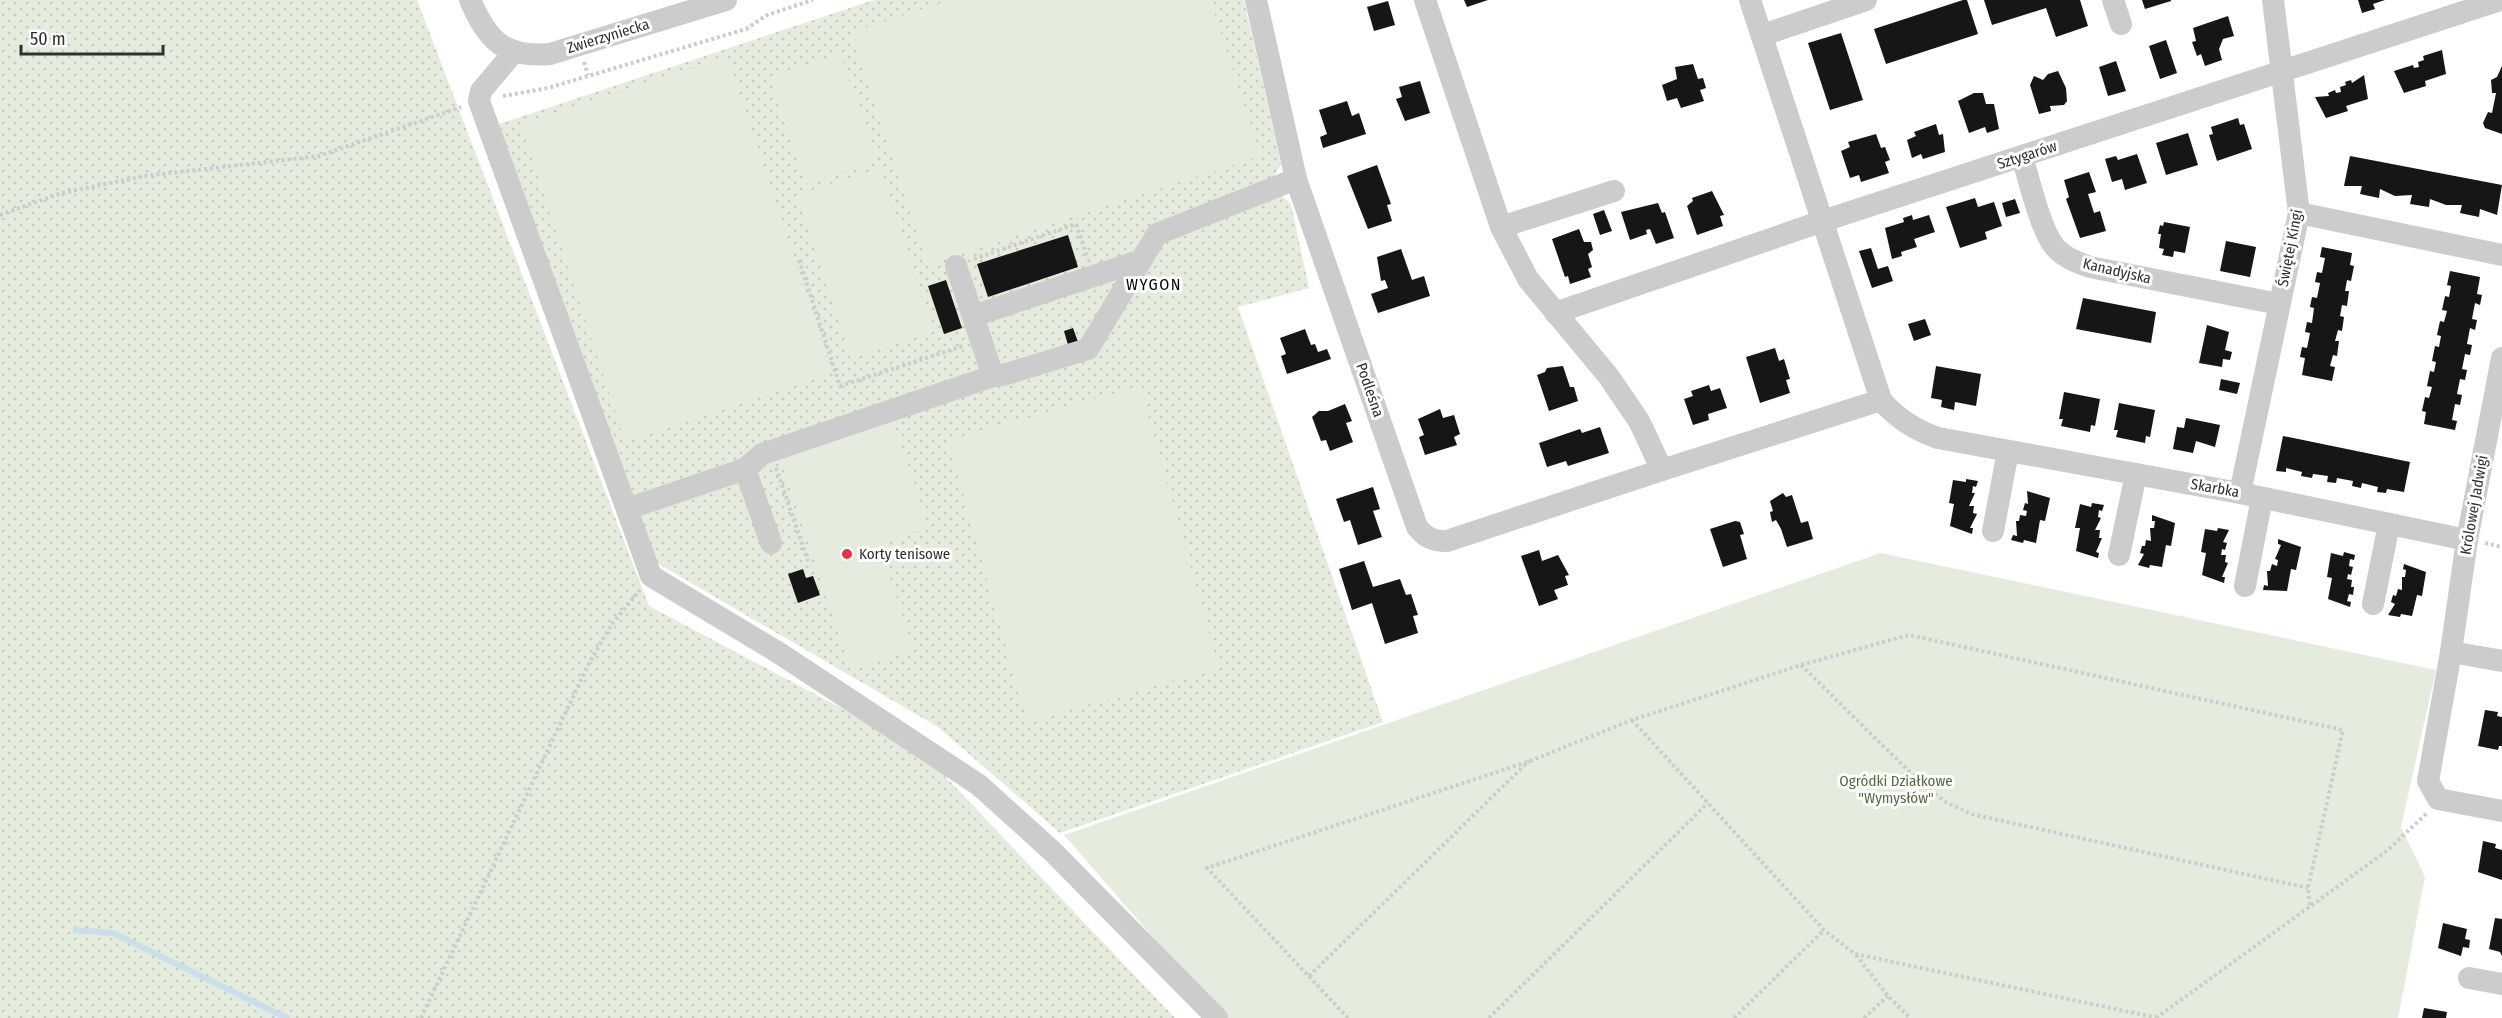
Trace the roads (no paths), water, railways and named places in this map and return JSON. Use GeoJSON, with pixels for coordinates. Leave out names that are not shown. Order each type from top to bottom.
{"type":"FeatureCollection","features":[{"type":"Feature","properties":{"kind":"street"},"geometry":{"type":"LineString","coordinates":[[470,0],[493,37],[513,53],[481,91],[479,101],[651,576],[788,660],[979,785],[1052,851],[1217,1018]]}},
{"type":"Feature","properties":{"kind":"street","name":"Podleśna"},"geometry":{"type":"LineString","coordinates":[[1256,0],[1296,179],[1417,527],[1425,536],[1435,541],[1447,541],[1662,470]]}},
{"type":"Feature","properties":{"kind":"street"},"geometry":{"type":"LineString","coordinates":[[1425,0],[1501,227],[1528,279],[1609,377],[1639,421],[1662,470],[1881,400],[1750,0]]}},
{"type":"Feature","properties":{"kind":"street"},"geometry":{"type":"LineString","coordinates":[[1762,35],[1866,0]]}},
{"type":"Feature","properties":{"kind":"street"},"geometry":{"type":"LineString","coordinates":[[2113,0],[2121,24]]}},
{"type":"Feature","properties":{"kind":"street","name":"Świętej Kingi"},"geometry":{"type":"LineString","coordinates":[[2240,493],[2299,213],[2273,0]]}},
{"type":"Feature","properties":{"kind":"street","name":"Sztygarów"},"geometry":{"type":"LineString","coordinates":[[1555,313],[1823,221],[2500,0]]}},
{"type":"Feature","properties":{"kind":"street","name":"Zwierzyniecka"},"geometry":{"type":"LineString","coordinates":[[513,53],[550,54],[714,2]]}},
{"type":"Feature","properties":{"kind":"street","name":"Kanadyjska"},"geometry":{"type":"LineString","coordinates":[[2022,157],[2046,232],[2053,245],[2063,255],[2090,267],[2279,304]]}},
{"type":"Feature","properties":{"kind":"street"},"geometry":{"type":"LineString","coordinates":[[627,509],[746,469],[770,450],[993,376],[1088,349],[1157,234],[1296,179]]}},
{"type":"Feature","properties":{"kind":"street"},"geometry":{"type":"LineString","coordinates":[[1501,227],[1614,191]]}},
{"type":"Feature","properties":{"kind":"street"},"geometry":{"type":"LineString","coordinates":[[2299,213],[2502,255]]}},
{"type":"Feature","properties":{"kind":"street"},"geometry":{"type":"LineString","coordinates":[[973,316],[1139,261]]}},
{"type":"Feature","properties":{"kind":"street"},"geometry":{"type":"LineString","coordinates":[[956,266],[993,376]]}},
{"type":"Feature","properties":{"kind":"street","name":"Królowej Jadwigi"},"geometry":{"type":"LineString","coordinates":[[2502,358],[2467,540],[2451,652],[2428,781],[2438,799],[2502,811]]}},
{"type":"Feature","properties":{"kind":"street","name":"Skarbka"},"geometry":{"type":"LineString","coordinates":[[1881,400],[1895,415],[1916,430],[1962,442],[2240,493],[2467,540]]}},
{"type":"Feature","properties":{"kind":"street"},"geometry":{"type":"LineString","coordinates":[[1993,531],[2007,451]]}},
{"type":"Feature","properties":{"kind":"street"},"geometry":{"type":"LineString","coordinates":[[746,469],[771,543]]}},
{"type":"Feature","properties":{"kind":"street"},"geometry":{"type":"LineString","coordinates":[[2119,555],[2136,474]]}},
{"type":"Feature","properties":{"kind":"street"},"geometry":{"type":"LineString","coordinates":[[2245,586],[2262,498]]}},
{"type":"Feature","properties":{"kind":"street"},"geometry":{"type":"LineString","coordinates":[[2373,604],[2389,524]]}},
{"type":"Feature","properties":{"kind":"street"},"geometry":{"type":"LineString","coordinates":[[2451,652],[2502,661]]}},
{"type":"Feature","properties":{"kind":"street"},"geometry":{"type":"LineString","coordinates":[[2469,978],[2502,984]]}},
{"type":"Feature","properties":{"kind":"waterway"},"geometry":{"type":"LineString","coordinates":[[76,930],[113,933],[287,1018]]}},
{"type":"Feature","properties":{"kind":"place","name":"Korty tenisowe"},"geometry":{"type":"Point","coordinates":[847,554]}},
{"type":"Feature","properties":{"kind":"district","name":"WYGON"},"geometry":{"type":"Point","coordinates":[1154,284]}},
{"type":"Feature","properties":{"kind":"park label","name":"Ogródki Działkowe \"Wymysłów\""},"geometry":{"type":"Point","coordinates":[1896,790]}}]}
